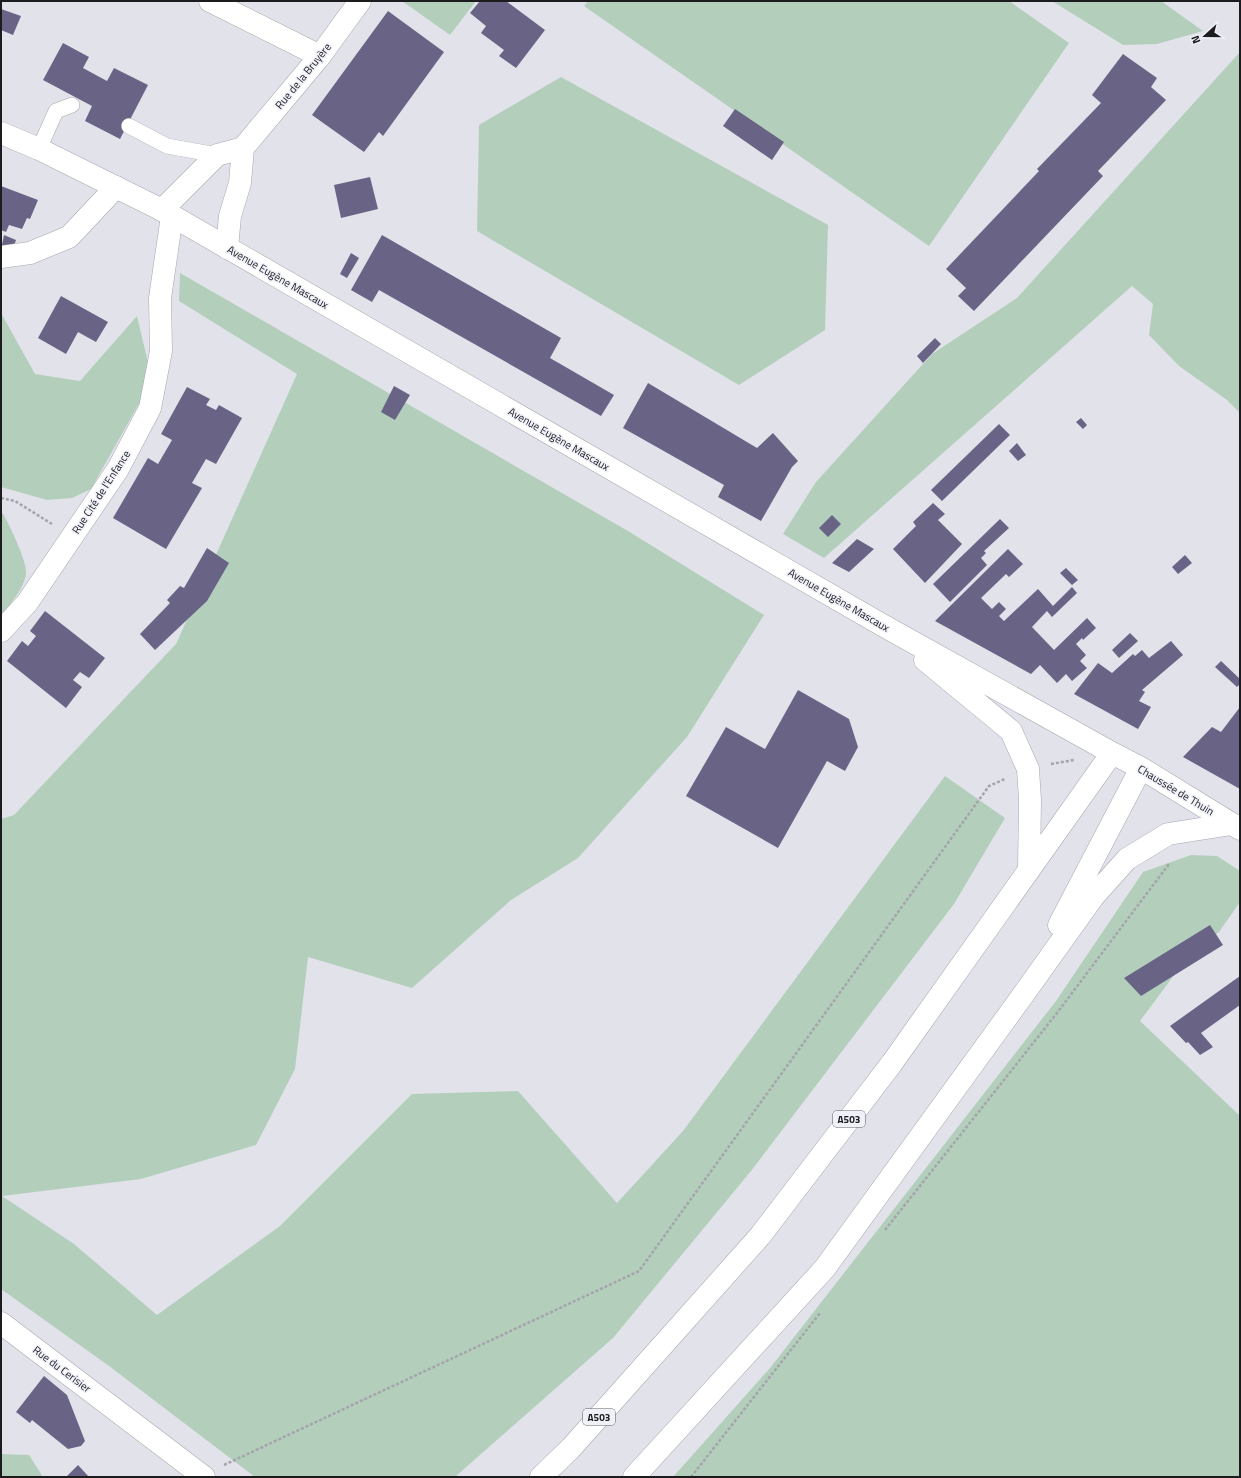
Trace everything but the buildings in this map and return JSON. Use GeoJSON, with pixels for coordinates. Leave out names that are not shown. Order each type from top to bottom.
{"type":"FeatureCollection","features":[{"type":"Feature","properties":{"kind":"main road"},"geometry":{"type":"LineString","coordinates":[[210,1],[320,56]]}},
{"type":"Feature","properties":{"kind":"main road","name":"Rue de la Bruyère"},"geometry":{"type":"LineString","coordinates":[[243,148],[320,56],[360,1]]}},
{"type":"Feature","properties":{"kind":"main road","name":"Avenue Eugène Mascaux"},"geometry":{"type":"LineString","coordinates":[[1,133],[39,149],[168,213],[884,626],[1112,754]]}},
{"type":"Feature","properties":{"kind":"main road"},"geometry":{"type":"LineString","coordinates":[[168,213],[217,154],[243,148],[240,184],[230,216],[227,248]]}},
{"type":"Feature","properties":{"kind":"main road"},"geometry":{"type":"LineString","coordinates":[[1,257],[30,253],[69,237],[116,187]]}},
{"type":"Feature","properties":{"kind":"main road","name":"Rue Cité de l'Enfance"},"geometry":{"type":"LineString","coordinates":[[1,631],[27,603],[118,469],[150,408],[162,351],[160,298],[168,213]]}},
{"type":"Feature","properties":{"kind":"main road"},"geometry":{"type":"LineString","coordinates":[[884,626],[1011,731],[1028,769],[1030,800],[1029,870]]}},
{"type":"Feature","properties":{"kind":"main road","name":"Chaussée de Thuin"},"geometry":{"type":"LineString","coordinates":[[1112,754],[1141,768],[1236,827]]}},
{"type":"Feature","properties":{"kind":"main road","name":"A503"},"geometry":{"type":"LineString","coordinates":[[541,1477],[571,1448],[760,1236],[892,1063],[1112,754]]}},
{"type":"Feature","properties":{"kind":"main road"},"geometry":{"type":"LineString","coordinates":[[1023,995],[1141,768]]}},
{"type":"Feature","properties":{"kind":"main road"},"geometry":{"type":"LineString","coordinates":[[634,1477],[825,1268],[1093,897],[1127,859],[1168,834],[1236,827]]}},
{"type":"Feature","properties":{"kind":"main road","name":"Rue du Cerisier"},"geometry":{"type":"LineString","coordinates":[[1,1324],[203,1476]]}},
{"type":"Feature","properties":{"kind":"lane"},"geometry":{"type":"LineString","coordinates":[[39,149],[56,111],[72,105]]}},
{"type":"Feature","properties":{"kind":"lane"},"geometry":{"type":"LineString","coordinates":[[129,126],[167,146],[217,154]]}},
{"type":"Feature","properties":{"kind":"path"},"geometry":{"type":"LineString","coordinates":[[1,498],[15,501],[72,536]]}},
{"type":"Feature","properties":{"kind":"path"},"geometry":{"type":"LineString","coordinates":[[203,1476],[639,1271],[990,786],[1028,769],[1112,754]]}},
{"type":"Feature","properties":{"kind":"green space"},"geometry":{"type":"Polygon","coordinates":[[[402,1],[476,1],[450,35],[402,1]]]}},
{"type":"Feature","properties":{"kind":"green space"},"geometry":{"type":"Polygon","coordinates":[[[588,1],[1009,1],[1069,43],[929,246],[584,6],[588,1]]]}},
{"type":"Feature","properties":{"kind":"green space"},"geometry":{"type":"Polygon","coordinates":[[[1052,1],[1161,1],[1203,31],[1157,44],[1123,45],[1052,1]]]}},
{"type":"Feature","properties":{"kind":"green space"},"geometry":{"type":"Polygon","coordinates":[[[1240,52],[1240,413],[1227,400],[1179,366],[1149,335],[1153,304],[1132,286],[824,558],[783,534],[816,482],[932,354],[1017,298],[1240,52]]]}},
{"type":"Feature","properties":{"kind":"green space"},"geometry":{"type":"Polygon","coordinates":[[[561,77],[828,225],[825,330],[739,385],[477,231],[479,125],[561,77]]]}},
{"type":"Feature","properties":{"kind":"green space"},"geometry":{"type":"Polygon","coordinates":[[[180,273],[628,531],[764,615],[687,737],[578,858],[511,900],[412,988],[308,957],[295,1069],[256,1145],[141,1179],[2,1196],[74,1244],[157,1315],[280,1226],[412,1094],[518,1091],[617,1203],[683,1131],[945,776],[1005,818],[954,904],[751,1171],[613,1338],[455,1477],[255,1477],[109,1366],[1,1289],[1,819],[14,815],[176,644],[297,374],[179,301],[180,273]]]}},
{"type":"Feature","properties":{"kind":"green space"},"geometry":{"type":"Polygon","coordinates":[[[1,313],[35,374],[80,381],[137,316],[150,371],[141,400],[91,489],[72,498],[47,500],[1,487],[1,313]]]}},
{"type":"Feature","properties":{"kind":"green space"},"geometry":{"type":"Polygon","coordinates":[[[1,512],[4,515],[18,544],[26,568],[26,573],[20,590],[1,615],[1,512]]]}},
{"type":"Feature","properties":{"kind":"green space"},"geometry":{"type":"Polygon","coordinates":[[[1191,855],[1217,856],[1240,871],[1240,902],[1219,932],[1183,963],[1140,1021],[1240,1116],[1240,1477],[673,1477],[770,1368],[1056,1001],[1143,872],[1191,855]]]}},
{"type":"Feature","properties":{"kind":"green space"},"geometry":{"type":"Polygon","coordinates":[[[1,1454],[29,1455],[43,1477],[1,1477],[1,1454]]]}}]}
